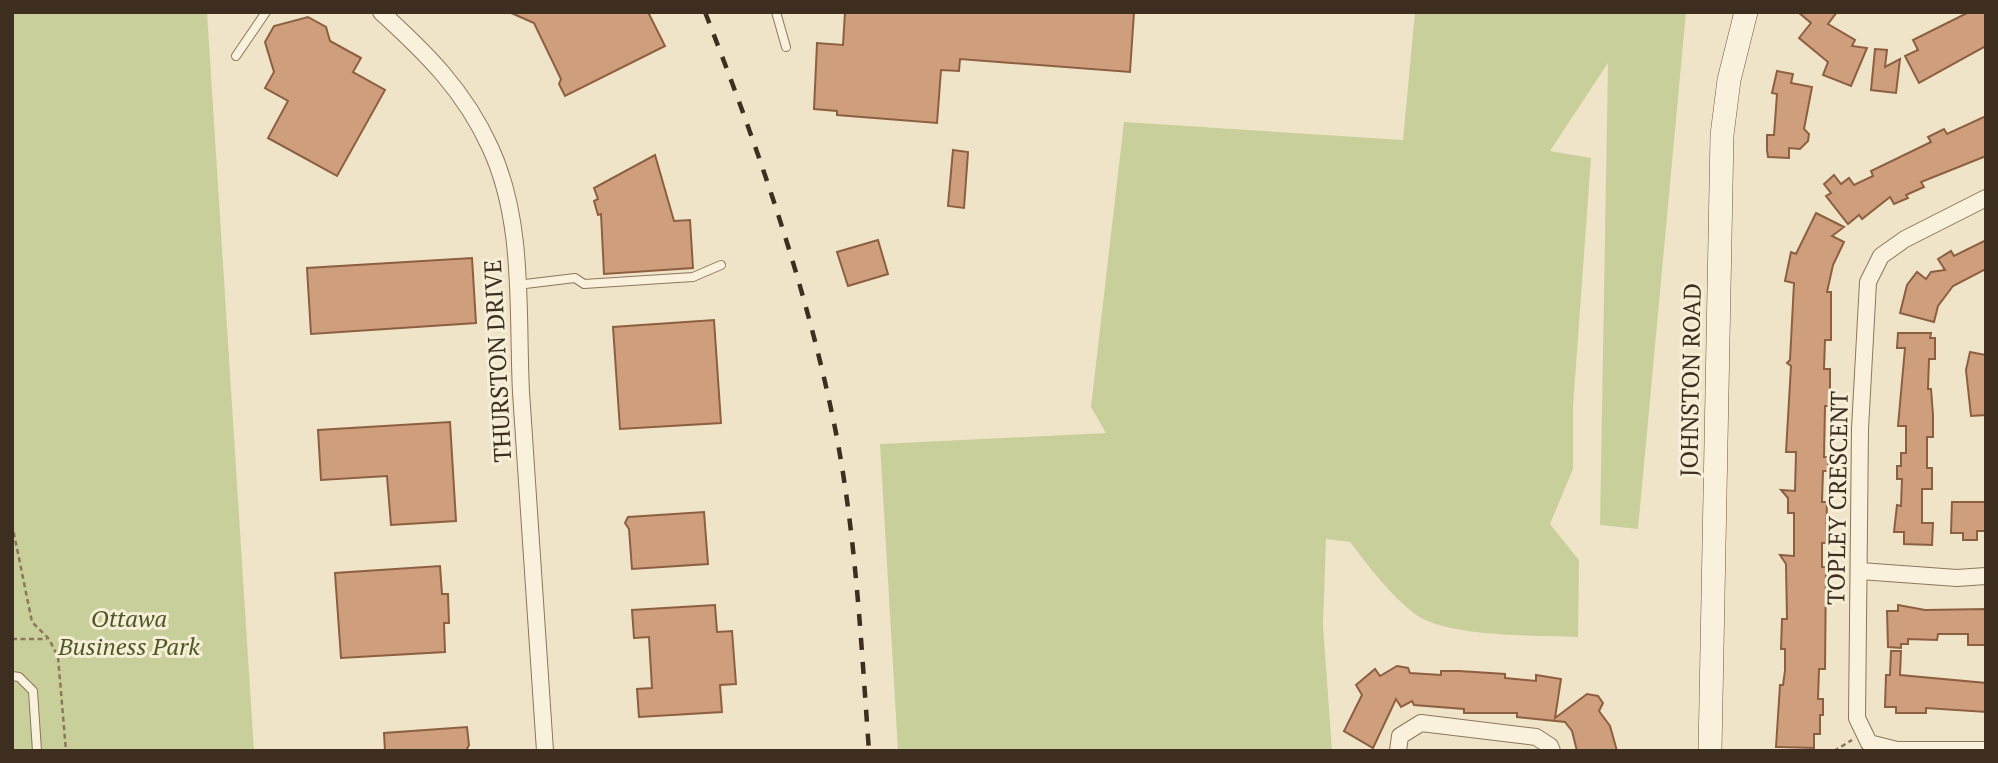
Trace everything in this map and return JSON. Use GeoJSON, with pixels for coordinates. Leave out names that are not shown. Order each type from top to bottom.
{"type":"FeatureCollection","features":[{"type":"Feature","properties":{"kind":"street","name":"THURSTON DRIVE"},"geometry":{"type":"LineString","coordinates":[[381,12],[434,61],[456,89],[490,147],[514,223],[545,751]]}},
{"type":"Feature","properties":{"kind":"street","name":"JOHNSTON ROAD"},"geometry":{"type":"LineString","coordinates":[[1710,751],[1722,135],[1729,80],[1746,12]]}},
{"type":"Feature","properties":{"kind":"street","name":"TOPLEY CRESCENT"},"geometry":{"type":"LineString","coordinates":[[1864,732],[1857,718],[1860,429],[1868,282],[1881,256],[1905,239],[1986,198]]}},
{"type":"Feature","properties":{"kind":"street"},"geometry":{"type":"LineString","coordinates":[[1860,570],[1957,578],[1986,576]]}},
{"type":"Feature","properties":{"kind":"street"},"geometry":{"type":"LineString","coordinates":[[1398,751],[1401,736],[1421,723],[1536,737],[1550,746],[1552,751]]}},
{"type":"Feature","properties":{"kind":"street"},"geometry":{"type":"LineString","coordinates":[[1864,732],[1869,743],[1897,750],[1986,750]]}},
{"type":"Feature","properties":{"kind":"lane"},"geometry":{"type":"LineString","coordinates":[[236,56],[266,12]]}},
{"type":"Feature","properties":{"kind":"lane"},"geometry":{"type":"LineString","coordinates":[[776,12],[786,47]]}},
{"type":"Feature","properties":{"kind":"lane"},"geometry":{"type":"LineString","coordinates":[[517,285],[575,278],[584,284],[693,277],[721,265]]}},
{"type":"Feature","properties":{"kind":"lane"},"geometry":{"type":"LineString","coordinates":[[12,677],[19,677],[33,691],[37,751]]}},
{"type":"Feature","properties":{"kind":"path"},"geometry":{"type":"LineString","coordinates":[[12,524],[32,622],[49,639],[58,657],[66,751]]}},
{"type":"Feature","properties":{"kind":"path"},"geometry":{"type":"LineString","coordinates":[[12,639],[49,639]]}},
{"type":"Feature","properties":{"kind":"path"},"geometry":{"type":"LineString","coordinates":[[1833,751],[1864,732]]}},
{"type":"Feature","properties":{"kind":"green space","name":"Ottawa Business Park"},"geometry":{"type":"Polygon","coordinates":[[[12,12],[207,12],[254,751],[12,751],[12,12]]]}},
{"type":"Feature","properties":{"kind":"green space"},"geometry":{"type":"Polygon","coordinates":[[[1415,12],[1686,12],[1638,529],[1600,525],[1608,63],[1550,151],[1591,158],[1573,407],[1573,469],[1550,524],[1579,560],[1578,637],[1493,634],[1430,622],[1415,614],[1397,598],[1350,542],[1326,539],[1323,625],[1332,751],[898,751],[880,444],[1106,433],[1091,407],[1124,122],[1403,140],[1415,12]]]}},
{"type":"Feature","properties":{"kind":"building"},"geometry":{"type":"Polygon","coordinates":[[[509,12],[648,12],[665,46],[565,96],[559,84],[561,79],[534,23],[509,12]]]}},
{"type":"Feature","properties":{"kind":"building"},"geometry":{"type":"Polygon","coordinates":[[[845,12],[1134,12],[1130,72],[960,59],[959,71],[941,70],[937,123],[837,115],[837,111],[814,109],[817,43],[843,45],[845,12]]]}},
{"type":"Feature","properties":{"kind":"building"},"geometry":{"type":"Polygon","coordinates":[[[1798,12],[1837,12],[1828,24],[1855,40],[1852,46],[1867,48],[1851,86],[1823,75],[1828,62],[1799,38],[1811,23],[1798,12]]]}},
{"type":"Feature","properties":{"kind":"building"},"geometry":{"type":"Polygon","coordinates":[[[1969,12],[1986,12],[1986,46],[1919,83],[1905,56],[1918,50],[1913,40],[1969,12]]]}},
{"type":"Feature","properties":{"kind":"building"},"geometry":{"type":"Polygon","coordinates":[[[308,17],[326,27],[330,41],[361,58],[353,72],[385,90],[337,176],[268,138],[288,101],[265,88],[274,72],[265,42],[274,26],[308,17]]]}},
{"type":"Feature","properties":{"kind":"building"},"geometry":{"type":"Polygon","coordinates":[[[1875,49],[1887,50],[1885,67],[1900,59],[1896,93],[1871,90],[1875,49]]]}},
{"type":"Feature","properties":{"kind":"building"},"geometry":{"type":"Polygon","coordinates":[[[1777,71],[1793,74],[1791,83],[1812,87],[1804,129],[1809,134],[1808,141],[1800,149],[1789,148],[1789,158],[1768,157],[1767,150],[1767,135],[1774,135],[1777,94],[1772,93],[1777,71]]]}},
{"type":"Feature","properties":{"kind":"building"},"geometry":{"type":"Polygon","coordinates":[[[1986,116],[1986,156],[1921,182],[1924,187],[1906,195],[1908,198],[1894,204],[1890,197],[1862,219],[1859,215],[1848,224],[1826,196],[1831,193],[1824,184],[1834,175],[1841,184],[1849,178],[1854,185],[1873,176],[1871,171],[1931,142],[1928,137],[1944,129],[1947,134],[1986,116]]]}},
{"type":"Feature","properties":{"kind":"building"},"geometry":{"type":"Polygon","coordinates":[[[953,150],[968,152],[964,208],[948,206],[953,150]]]}},
{"type":"Feature","properties":{"kind":"building"},"geometry":{"type":"Polygon","coordinates":[[[655,155],[674,221],[690,220],[693,268],[604,274],[601,214],[598,215],[594,201],[598,199],[594,188],[655,155]]]}},
{"type":"Feature","properties":{"kind":"building"},"geometry":{"type":"Polygon","coordinates":[[[1816,213],[1844,227],[1832,236],[1844,242],[1833,265],[1827,292],[1831,292],[1831,340],[1825,340],[1824,369],[1830,369],[1829,406],[1825,406],[1824,457],[1828,457],[1828,471],[1823,471],[1822,502],[1827,502],[1826,543],[1822,543],[1822,567],[1826,567],[1825,669],[1819,669],[1818,699],[1823,699],[1823,715],[1820,715],[1820,734],[1814,734],[1814,748],[1776,747],[1780,685],[1783,685],[1785,671],[1785,649],[1781,649],[1782,619],[1787,619],[1786,564],[1780,555],[1794,556],[1794,513],[1788,513],[1788,498],[1781,490],[1795,491],[1796,452],[1786,452],[1791,366],[1787,363],[1790,360],[1794,283],[1785,281],[1791,252],[1796,254],[1816,213]]]}},
{"type":"Feature","properties":{"kind":"building"},"geometry":{"type":"Polygon","coordinates":[[[878,240],[888,274],[848,286],[837,252],[878,240]]]}},
{"type":"Feature","properties":{"kind":"building"},"geometry":{"type":"Polygon","coordinates":[[[1986,240],[1986,269],[1953,286],[1938,306],[1934,322],[1900,313],[1907,285],[1917,272],[1926,279],[1931,272],[1945,270],[1938,259],[1951,251],[1954,256],[1986,240]]]}},
{"type":"Feature","properties":{"kind":"building"},"geometry":{"type":"Polygon","coordinates":[[[472,258],[476,323],[311,334],[307,268],[472,258]]]}},
{"type":"Feature","properties":{"kind":"building"},"geometry":{"type":"Polygon","coordinates":[[[714,320],[721,423],[620,429],[613,327],[714,320]]]}},
{"type":"Feature","properties":{"kind":"building"},"geometry":{"type":"Polygon","coordinates":[[[1898,333],[1931,333],[1930,338],[1935,338],[1935,359],[1929,359],[1928,389],[1931,389],[1933,437],[1927,437],[1927,468],[1932,468],[1932,489],[1922,489],[1922,523],[1933,523],[1932,545],[1904,544],[1904,532],[1894,532],[1897,505],[1901,506],[1902,479],[1897,479],[1897,466],[1901,466],[1901,453],[1906,453],[1906,426],[1898,426],[1905,348],[1897,348],[1898,333]]]}},
{"type":"Feature","properties":{"kind":"building"},"geometry":{"type":"Polygon","coordinates":[[[1970,352],[1986,355],[1986,415],[1971,416],[1966,370],[1970,352]]]}},
{"type":"Feature","properties":{"kind":"building"},"geometry":{"type":"Polygon","coordinates":[[[450,422],[456,521],[391,525],[387,476],[321,480],[318,430],[450,422]]]}},
{"type":"Feature","properties":{"kind":"building"},"geometry":{"type":"Polygon","coordinates":[[[1952,502],[1986,502],[1986,531],[1977,531],[1977,540],[1963,540],[1963,533],[1951,533],[1952,502]]]}},
{"type":"Feature","properties":{"kind":"building"},"geometry":{"type":"Polygon","coordinates":[[[704,512],[708,564],[632,569],[629,529],[625,523],[628,517],[704,512]]]}},
{"type":"Feature","properties":{"kind":"building"},"geometry":{"type":"Polygon","coordinates":[[[440,566],[442,594],[448,594],[449,623],[444,623],[445,652],[341,658],[335,573],[440,566]]]}},
{"type":"Feature","properties":{"kind":"building"},"geometry":{"type":"Polygon","coordinates":[[[715,605],[717,632],[732,631],[736,684],[720,685],[722,712],[639,717],[637,689],[652,688],[649,637],[634,638],[632,610],[715,605]]]}},
{"type":"Feature","properties":{"kind":"building"},"geometry":{"type":"Polygon","coordinates":[[[1898,605],[1925,610],[1986,609],[1986,645],[1968,645],[1968,634],[1938,634],[1937,640],[1908,639],[1908,644],[1901,644],[1901,648],[1888,647],[1887,611],[1898,611],[1898,605]]]}},
{"type":"Feature","properties":{"kind":"building"},"geometry":{"type":"Polygon","coordinates":[[[1891,651],[1901,651],[1900,675],[1986,683],[1986,712],[1926,708],[1926,713],[1896,713],[1896,707],[1885,707],[1886,675],[1890,675],[1891,651]]]}},
{"type":"Feature","properties":{"kind":"building"},"geometry":{"type":"Polygon","coordinates":[[[1397,666],[1408,668],[1410,673],[1441,675],[1441,671],[1459,671],[1505,674],[1505,678],[1536,681],[1536,675],[1561,679],[1555,718],[1587,694],[1598,696],[1603,703],[1599,711],[1610,726],[1617,751],[1577,751],[1572,731],[1565,722],[1517,717],[1517,713],[1464,713],[1464,709],[1414,705],[1412,701],[1401,707],[1396,699],[1373,748],[1344,731],[1362,695],[1356,685],[1375,669],[1380,676],[1397,666]]]}},
{"type":"Feature","properties":{"kind":"building"},"geometry":{"type":"Polygon","coordinates":[[[467,727],[469,745],[466,751],[385,751],[384,733],[467,727]]]}},
{"type":"Feature","properties":{"kind":"railway"},"geometry":{"type":"LineString","coordinates":[[705,12],[779,217],[810,322],[835,428],[857,589],[869,751]]}}]}
